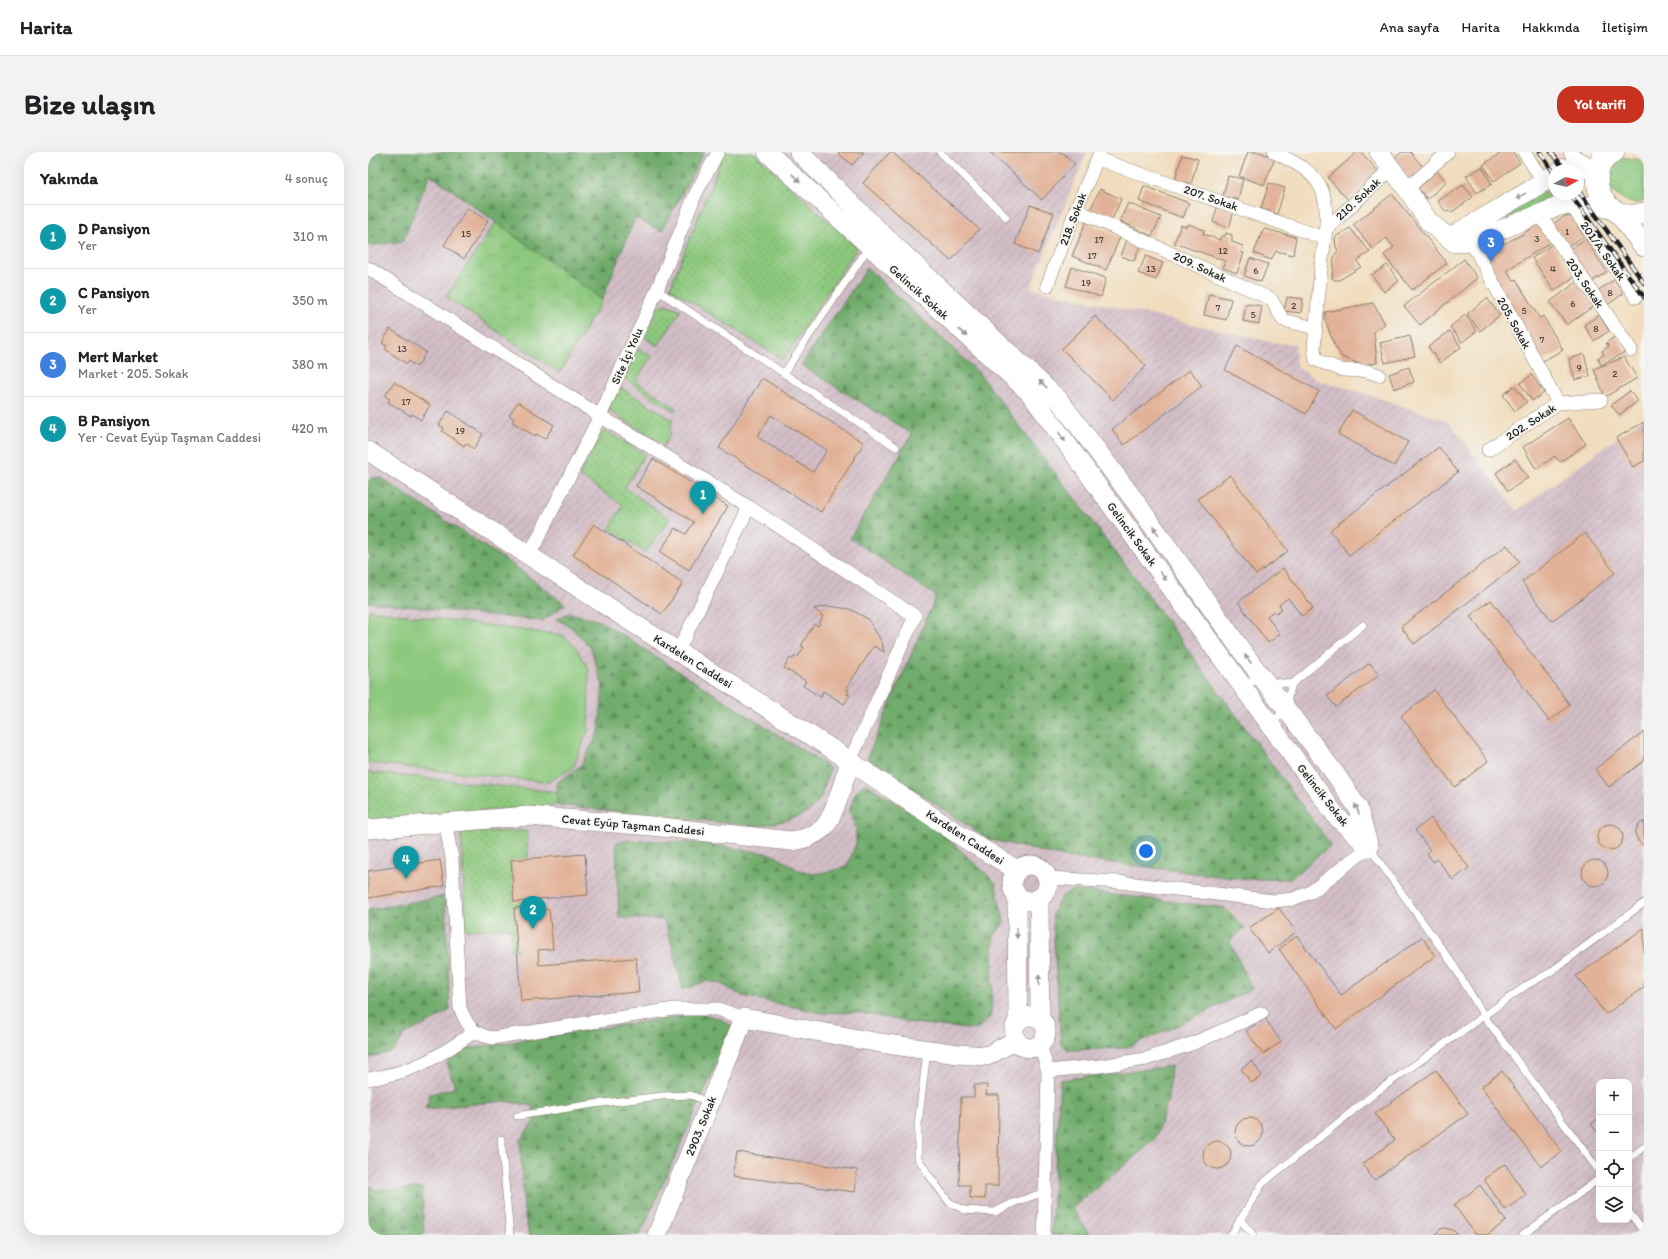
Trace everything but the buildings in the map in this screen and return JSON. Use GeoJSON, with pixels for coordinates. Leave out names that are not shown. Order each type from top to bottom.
{"type":"FeatureCollection","features":[{"type":"Feature","properties":{"kind":"main road"},"geometry":{"type":"LineString","coordinates":[[1614,152],[1604,160],[1600,161],[1597,180],[1599,191],[1604,201],[1615,211],[1644,246]]}},
{"type":"Feature","properties":{"kind":"main road"},"geometry":{"type":"LineString","coordinates":[[1615,211],[1633,215],[1644,213]]}},
{"type":"Feature","properties":{"kind":"street","name":"Site İçi Yolu"},"geometry":{"type":"LineString","coordinates":[[529,556],[600,416],[657,290],[695,195],[718,152]]}},
{"type":"Feature","properties":{"kind":"street","name":"Gelincik Sokak"},"geometry":{"type":"LineString","coordinates":[[767,152],[1030,393],[1271,727],[1338,817],[1369,846]]}},
{"type":"Feature","properties":{"kind":"street","name":"Gelincik Sokak"},"geometry":{"type":"LineString","coordinates":[[799,152],[880,232],[1059,400],[1135,501],[1264,681],[1336,775],[1358,808],[1369,846]]}},
{"type":"Feature","properties":{"kind":"street"},"geometry":{"type":"LineString","coordinates":[[1274,152],[1303,167],[1314,178],[1321,189],[1326,205],[1325,234],[1314,349],[1316,360],[1342,370],[1367,371],[1379,375]]}},
{"type":"Feature","properties":{"kind":"street"},"geometry":{"type":"LineString","coordinates":[[1379,152],[1407,189],[1429,222],[1461,237],[1540,216],[1562,205],[1600,206],[1615,211]]}},
{"type":"Feature","properties":{"kind":"street"},"geometry":{"type":"LineString","coordinates":[[1407,189],[1448,152]]}},
{"type":"Feature","properties":{"kind":"street"},"geometry":{"type":"LineString","coordinates":[[1524,152],[1548,177]]}},
{"type":"Feature","properties":{"kind":"street"},"geometry":{"type":"LineString","coordinates":[[1570,152],[1572,155],[1600,161]]}},
{"type":"Feature","properties":{"kind":"street","name":"207. Sokak"},"geometry":{"type":"LineString","coordinates":[[1099,155],[1325,234]]}},
{"type":"Feature","properties":{"kind":"street","name":"218. Sokak"},"geometry":{"type":"LineString","coordinates":[[1047,286],[1099,155]]}},
{"type":"Feature","properties":{"kind":"street"},"geometry":{"type":"LineString","coordinates":[[1584,164],[1600,161]]}},
{"type":"Feature","properties":{"kind":"street","name":"210. Sokak"},"geometry":{"type":"LineString","coordinates":[[1325,234],[1391,169]]}},
{"type":"Feature","properties":{"kind":"street"},"geometry":{"type":"LineString","coordinates":[[1461,237],[1548,179]]}},
{"type":"Feature","properties":{"kind":"street","name":"201/A. Sokak"},"geometry":{"type":"LineString","coordinates":[[1571,205],[1636,297]]}},
{"type":"Feature","properties":{"kind":"street","name":"209. Sokak"},"geometry":{"type":"LineString","coordinates":[[1076,210],[1271,299],[1283,320],[1316,328]]}},
{"type":"Feature","properties":{"kind":"street","name":"203. Sokak"},"geometry":{"type":"LineString","coordinates":[[1540,216],[1631,350]]}},
{"type":"Feature","properties":{"kind":"street","name":"205. Sokak"},"geometry":{"type":"LineString","coordinates":[[1461,237],[1558,403]]}},
{"type":"Feature","properties":{"kind":"street"},"geometry":{"type":"LineString","coordinates":[[368,268],[600,416],[749,507],[915,616],[850,761]]}},
{"type":"Feature","properties":{"kind":"street"},"geometry":{"type":"LineString","coordinates":[[1049,419],[1059,400]]}},
{"type":"Feature","properties":{"kind":"street","name":"202. Sokak"},"geometry":{"type":"LineString","coordinates":[[1488,450],[1558,403],[1601,400]]}},
{"type":"Feature","properties":{"kind":"street","name":"Kardelen Caddesi"},"geometry":{"type":"LineString","coordinates":[[368,451],[678,652],[850,761],[964,838],[1018,870]]}},
{"type":"Feature","properties":{"kind":"street"},"geometry":{"type":"LineString","coordinates":[[678,652],[749,507]]}},
{"type":"Feature","properties":{"kind":"street","name":"Cevat Eyüp Taşman Caddesi"},"geometry":{"type":"LineString","coordinates":[[368,828],[528,816],[652,826],[791,841],[804,839],[823,828],[830,816],[850,761]]}},
{"type":"Feature","properties":{"kind":"street"},"geometry":{"type":"LineString","coordinates":[[445,822],[452,859],[460,1008],[466,1021],[474,1032],[484,1036],[492,1038],[674,1009],[718,1009],[744,1018],[880,1043],[958,1054],[987,1056],[1016,1040]]}},
{"type":"Feature","properties":{"kind":"street"},"geometry":{"type":"LineString","coordinates":[[1048,878],[1119,882],[1274,901],[1293,899],[1311,892],[1369,846]]}},
{"type":"Feature","properties":{"kind":"street"},"geometry":{"type":"LineString","coordinates":[[1017,894],[1027,900],[1039,898],[1047,890],[1048,878],[1042,869],[1032,865],[1027,865],[1014,874],[1013,885],[1017,894],[1018,1021],[1014,1030],[1016,1040],[1024,1047],[1030,1049],[1044,1042],[1047,1032],[1040,1018],[1039,898]]}},
{"type":"Feature","properties":{"kind":"street"},"geometry":{"type":"LineString","coordinates":[[1048,1071],[1100,1066],[1146,1059],[1194,1043],[1262,1014]]}},
{"type":"Feature","properties":{"kind":"street"},"geometry":{"type":"LineString","coordinates":[[1018,1021],[1022,1018],[1031,1016],[1040,1018]]}},
{"type":"Feature","properties":{"kind":"street","name":"2903. Sokak"},"geometry":{"type":"LineString","coordinates":[[657,1235],[744,1018]]}},
{"type":"Feature","properties":{"kind":"street"},"geometry":{"type":"LineString","coordinates":[[368,1079],[390,1076],[424,1064],[445,1052],[474,1032]]}},
{"type":"Feature","properties":{"kind":"street"},"geometry":{"type":"LineString","coordinates":[[1040,1045],[1048,1071],[1044,1235]]}},
{"type":"Feature","properties":{"kind":"lane"},"geometry":{"type":"LineString","coordinates":[[940,152],[1006,217]]}},
{"type":"Feature","properties":{"kind":"lane"},"geometry":{"type":"LineString","coordinates":[[784,373],[870,247]]}},
{"type":"Feature","properties":{"kind":"lane"},"geometry":{"type":"LineString","coordinates":[[657,290],[896,447]]}},
{"type":"Feature","properties":{"kind":"lane"},"geometry":{"type":"LineString","coordinates":[[1271,727],[1285,708],[1292,684],[1363,625]]}},
{"type":"Feature","properties":{"kind":"lane"},"geometry":{"type":"LineString","coordinates":[[1239,682],[1264,681],[1292,684]]}},
{"type":"Feature","properties":{"kind":"lane"},"geometry":{"type":"LineString","coordinates":[[1369,846],[1454,966],[1484,1016],[1596,1167]]}},
{"type":"Feature","properties":{"kind":"lane"},"geometry":{"type":"LineString","coordinates":[[1231,1235],[1262,1184],[1375,1094],[1527,985],[1549,973],[1644,903]]}},
{"type":"Feature","properties":{"kind":"lane"},"geometry":{"type":"LineString","coordinates":[[927,1049],[918,1125],[918,1158],[949,1202],[964,1210],[995,1212],[1013,1203],[1045,1192]]}},
{"type":"Feature","properties":{"kind":"lane"},"geometry":{"type":"LineString","coordinates":[[518,1116],[594,1104],[662,1096],[691,1095],[710,1103]]}},
{"type":"Feature","properties":{"kind":"lane"},"geometry":{"type":"LineString","coordinates":[[500,1139],[510,1235]]}},
{"type":"Feature","properties":{"kind":"lane"},"geometry":{"type":"LineString","coordinates":[[1632,1156],[1644,1147]]}},
{"type":"Feature","properties":{"kind":"lane"},"geometry":{"type":"LineString","coordinates":[[1522,1235],[1596,1181]]}},
{"type":"Feature","properties":{"kind":"lane"},"geometry":{"type":"LineString","coordinates":[[1632,1216],[1644,1232]]}},
{"type":"Feature","properties":{"kind":"lane"},"geometry":{"type":"LineString","coordinates":[[1240,1219],[1253,1235]]}},
{"type":"Feature","properties":{"kind":"shaded area"},"geometry":{"type":"Polygon","coordinates":[[[368,152],[1087,152],[1030,288],[1277,343],[1295,344],[1296,365],[1316,380],[1361,392],[1449,422],[1517,511],[1644,418],[1644,1235],[368,1235],[368,152]]]}},
{"type":"Feature","properties":{"kind":"shaded area"},"geometry":{"type":"Polygon","coordinates":[[[1545,152],[1567,152],[1561,157],[1548,157],[1545,152]]]}},
{"type":"Feature","properties":{"kind":"green space"},"geometry":{"type":"Polygon","coordinates":[[[368,152],[704,152],[662,231],[635,218],[602,300],[430,174],[403,241],[368,246],[368,152]]]}},
{"type":"Feature","properties":{"kind":"green space"},"geometry":{"type":"Polygon","coordinates":[[[724,152],[753,152],[857,248],[783,360],[670,288],[724,152]]]}},
{"type":"Feature","properties":{"kind":"green space"},"geometry":{"type":"Polygon","coordinates":[[[1623,157],[1640,160],[1644,164],[1644,201],[1639,203],[1629,202],[1624,200],[1608,187],[1606,180],[1614,159],[1623,157]]]}},
{"type":"Feature","properties":{"kind":"green space"},"geometry":{"type":"Polygon","coordinates":[[[1544,190],[1548,196],[1548,200],[1552,201],[1498,221],[1497,218],[1544,190]]]}},
{"type":"Feature","properties":{"kind":"green space"},"geometry":{"type":"Polygon","coordinates":[[[496,222],[602,300],[560,373],[446,297],[496,222]]]}},
{"type":"Feature","properties":{"kind":"green space"},"geometry":{"type":"Polygon","coordinates":[[[867,268],[978,372],[1142,587],[1331,845],[1290,879],[1242,879],[1065,857],[988,839],[867,758],[936,596],[850,538],[912,434],[801,365],[867,268]]]}},
{"type":"Feature","properties":{"kind":"green space"},"geometry":{"type":"Polygon","coordinates":[[[665,304],[681,310],[658,346],[644,337],[658,307],[665,304]]]}},
{"type":"Feature","properties":{"kind":"green space"},"geometry":{"type":"Polygon","coordinates":[[[637,348],[652,356],[636,381],[676,408],[674,411],[624,378],[637,348]]]}},
{"type":"Feature","properties":{"kind":"green space"},"geometry":{"type":"Polygon","coordinates":[[[620,387],[673,420],[670,429],[671,432],[664,445],[608,410],[620,387]]]}},
{"type":"Feature","properties":{"kind":"green space"},"geometry":{"type":"Polygon","coordinates":[[[604,430],[645,454],[625,488],[670,519],[645,552],[609,529],[623,505],[579,476],[604,430]]]}},
{"type":"Feature","properties":{"kind":"green space"},"geometry":{"type":"Polygon","coordinates":[[[379,477],[516,567],[565,604],[543,621],[368,602],[368,481],[379,477]]]}},
{"type":"Feature","properties":{"kind":"green space"},"geometry":{"type":"Polygon","coordinates":[[[368,610],[562,635],[574,645],[589,669],[588,730],[573,768],[548,782],[368,763],[368,610]]]}},
{"type":"Feature","properties":{"kind":"green space"},"geometry":{"type":"Polygon","coordinates":[[[570,613],[600,621],[830,768],[818,801],[806,813],[798,817],[782,822],[756,826],[557,805],[557,783],[581,765],[599,732],[603,686],[591,648],[571,627],[556,619],[570,613]]]}},
{"type":"Feature","properties":{"kind":"green space"},"geometry":{"type":"Polygon","coordinates":[[[368,772],[557,792],[557,805],[368,820],[368,772]]]}},
{"type":"Feature","properties":{"kind":"green space"},"geometry":{"type":"Polygon","coordinates":[[[865,783],[936,828],[995,882],[1004,922],[994,936],[991,1016],[976,1030],[913,1023],[856,1012],[822,1013],[743,996],[721,984],[706,981],[683,990],[673,948],[664,920],[619,918],[616,843],[628,840],[701,843],[772,854],[798,870],[813,874],[832,871],[847,866],[856,844],[856,829],[849,811],[856,792],[865,783]]]}},
{"type":"Feature","properties":{"kind":"green space"},"geometry":{"type":"Polygon","coordinates":[[[527,831],[528,859],[511,860],[514,901],[529,901],[530,907],[514,908],[517,952],[512,951],[511,928],[466,930],[461,835],[464,832],[527,831]]]}},
{"type":"Feature","properties":{"kind":"green space"},"geometry":{"type":"Polygon","coordinates":[[[1074,890],[1225,908],[1245,928],[1230,942],[1252,989],[1168,1030],[1125,1048],[1069,1050],[1061,1045],[1052,914],[1062,896],[1074,890]]]}},
{"type":"Feature","properties":{"kind":"green space"},"geometry":{"type":"Polygon","coordinates":[[[445,896],[450,1010],[434,1020],[405,1034],[393,1051],[368,1057],[368,910],[445,896]]]}},
{"type":"Feature","properties":{"kind":"green space"},"geometry":{"type":"Polygon","coordinates":[[[700,1013],[720,1019],[733,1027],[640,1235],[529,1235],[524,1211],[520,1140],[534,1121],[533,1106],[505,1101],[425,1109],[430,1094],[455,1088],[447,1063],[459,1050],[700,1013]]]}},
{"type":"Feature","properties":{"kind":"green space"},"geometry":{"type":"Polygon","coordinates":[[[1171,1066],[1168,1099],[1155,1140],[1072,1208],[1090,1235],[1051,1235],[1060,1080],[1171,1066]]]}},
{"type":"Feature","properties":{"kind":"green space"},"geometry":{"type":"Polygon","coordinates":[[[368,1185],[375,1190],[422,1188],[424,1235],[368,1235],[368,1185]]]}},
{"type":"Feature","properties":{"kind":"railway"},"geometry":{"type":"LineString","coordinates":[[1540,152],[1548,164]]}},
{"type":"Feature","properties":{"kind":"railway"},"geometry":{"type":"LineString","coordinates":[[1551,152],[1560,164]]}},
{"type":"Feature","properties":{"kind":"railway"},"geometry":{"type":"LineString","coordinates":[[1584,198],[1644,283]]}},
{"type":"Feature","properties":{"kind":"railway"},"geometry":{"type":"LineString","coordinates":[[1574,200],[1644,297]]}},
{"type":"Feature","properties":{"kind":"place","name":"Mert Market"},"geometry":{"type":"Point","coordinates":[1491,262]}},
{"type":"Feature","properties":{"kind":"place","name":"D Pansiyon"},"geometry":{"type":"Point","coordinates":[703,514]}},
{"type":"Feature","properties":{"kind":"place","name":"B Pansiyon"},"geometry":{"type":"Point","coordinates":[406,879]}},
{"type":"Feature","properties":{"kind":"place","name":"C Pansiyon"},"geometry":{"type":"Point","coordinates":[533,929]}}]}
